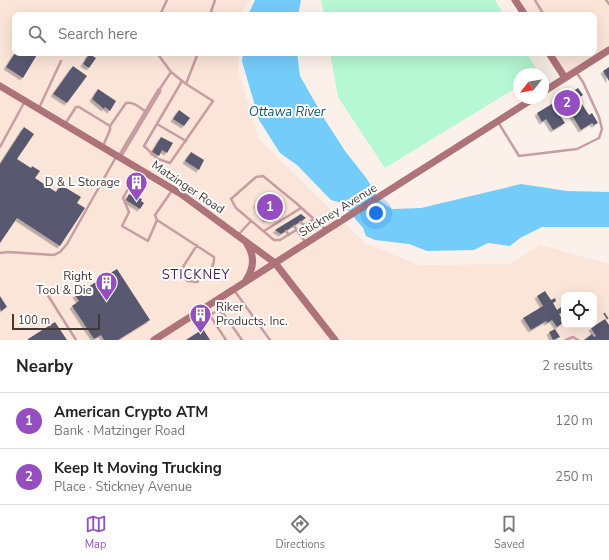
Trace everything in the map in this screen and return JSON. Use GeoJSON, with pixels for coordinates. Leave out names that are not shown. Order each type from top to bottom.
{"type":"FeatureCollection","features":[{"type":"Feature","properties":{"kind":"street"},"geometry":{"type":"LineString","coordinates":[[516,0],[523,12]]}},
{"type":"Feature","properties":{"kind":"street"},"geometry":{"type":"LineString","coordinates":[[549,88],[609,50]]}},
{"type":"Feature","properties":{"kind":"street"},"geometry":{"type":"LineString","coordinates":[[551,56],[565,78]]}},
{"type":"Feature","properties":{"kind":"street","name":"Matzinger Road"},"geometry":{"type":"LineString","coordinates":[[0,86],[140,168],[181,194],[275,263],[335,340]]}},
{"type":"Feature","properties":{"kind":"street"},"geometry":{"type":"LineString","coordinates":[[119,156],[159,90]]}},
{"type":"Feature","properties":{"kind":"street","name":"Stickney Avenue"},"geometry":{"type":"LineString","coordinates":[[154,340],[525,104]]}},
{"type":"Feature","properties":{"kind":"street"},"geometry":{"type":"LineString","coordinates":[[240,237],[248,245],[252,252],[253,259],[251,273],[245,282]]}},
{"type":"Feature","properties":{"kind":"lane"},"geometry":{"type":"LineString","coordinates":[[161,12],[167,0]]}},
{"type":"Feature","properties":{"kind":"lane"},"geometry":{"type":"LineString","coordinates":[[211,12],[215,0]]}},
{"type":"Feature","properties":{"kind":"lane"},"geometry":{"type":"LineString","coordinates":[[534,0],[542,12]]}},
{"type":"Feature","properties":{"kind":"lane"},"geometry":{"type":"LineString","coordinates":[[606,0],[609,4]]}},
{"type":"Feature","properties":{"kind":"lane"},"geometry":{"type":"LineString","coordinates":[[159,56],[171,72],[186,84],[213,101],[170,163],[158,159],[144,146],[182,81]]}},
{"type":"Feature","properties":{"kind":"lane"},"geometry":{"type":"LineString","coordinates":[[186,84],[197,56]]}},
{"type":"Feature","properties":{"kind":"lane"},"geometry":{"type":"LineString","coordinates":[[39,109],[61,61]]}},
{"type":"Feature","properties":{"kind":"lane"},"geometry":{"type":"LineString","coordinates":[[159,90],[171,72]]}},
{"type":"Feature","properties":{"kind":"lane"},"geometry":{"type":"LineString","coordinates":[[497,122],[519,156],[577,148],[599,138],[602,129],[599,117],[584,82],[575,72]]}},
{"type":"Feature","properties":{"kind":"lane"},"geometry":{"type":"LineString","coordinates":[[0,147],[25,101]]}},
{"type":"Feature","properties":{"kind":"lane"},"geometry":{"type":"LineString","coordinates":[[102,146],[110,130],[110,126],[128,102],[146,112]]}},
{"type":"Feature","properties":{"kind":"lane"},"geometry":{"type":"LineString","coordinates":[[65,124],[73,110],[76,107],[79,107],[110,126]]}},
{"type":"Feature","properties":{"kind":"lane"},"geometry":{"type":"LineString","coordinates":[[157,124],[186,141]]}},
{"type":"Feature","properties":{"kind":"lane"},"geometry":{"type":"LineString","coordinates":[[0,254],[8,252],[54,255],[60,252],[67,244],[119,156]]}},
{"type":"Feature","properties":{"kind":"lane"},"geometry":{"type":"LineString","coordinates":[[140,168],[123,198],[129,212],[122,226],[148,240],[157,220],[155,215],[173,189]]}},
{"type":"Feature","properties":{"kind":"lane"},"geometry":{"type":"LineString","coordinates":[[314,219],[280,240],[274,240],[236,208],[231,199],[256,176],[263,176],[314,219],[326,231]]}},
{"type":"Feature","properties":{"kind":"lane"},"geometry":{"type":"LineString","coordinates":[[264,231],[301,208]]}},
{"type":"Feature","properties":{"kind":"lane"},"geometry":{"type":"LineString","coordinates":[[291,214],[295,218]]}},
{"type":"Feature","properties":{"kind":"lane"},"geometry":{"type":"LineString","coordinates":[[284,218],[288,222]]}},
{"type":"Feature","properties":{"kind":"lane"},"geometry":{"type":"LineString","coordinates":[[157,220],[197,245],[214,257],[215,262],[212,270],[197,282],[188,281],[182,276],[181,270],[197,245]]}},
{"type":"Feature","properties":{"kind":"lane"},"geometry":{"type":"LineString","coordinates":[[240,237],[251,221]]}},
{"type":"Feature","properties":{"kind":"lane"},"geometry":{"type":"LineString","coordinates":[[300,222],[304,225]]}},
{"type":"Feature","properties":{"kind":"lane"},"geometry":{"type":"LineString","coordinates":[[278,223],[281,226]]}},
{"type":"Feature","properties":{"kind":"lane"},"geometry":{"type":"LineString","coordinates":[[294,226],[307,243]]}},
{"type":"Feature","properties":{"kind":"lane"},"geometry":{"type":"LineString","coordinates":[[286,231],[289,235]]}},
{"type":"Feature","properties":{"kind":"lane"},"geometry":{"type":"LineString","coordinates":[[234,289],[270,340]]}},
{"type":"Feature","properties":{"kind":"lane"},"geometry":{"type":"LineString","coordinates":[[47,294],[76,340]]}},
{"type":"Feature","properties":{"kind":"lane"},"geometry":{"type":"LineString","coordinates":[[205,308],[226,340]]}},
{"type":"Feature","properties":{"kind":"lane"},"geometry":{"type":"LineString","coordinates":[[210,315],[217,311],[223,313],[242,340]]}},
{"type":"Feature","properties":{"kind":"lane"},"geometry":{"type":"LineString","coordinates":[[566,340],[573,337],[578,340]]}},
{"type":"Feature","properties":{"kind":"shaded area"},"geometry":{"type":"Polygon","coordinates":[[[0,0],[250,0],[243,12],[12,12],[12,56],[239,56],[238,70],[259,139],[365,243],[419,265],[509,264],[540,245],[609,264],[609,340],[0,340],[0,0]]]}},
{"type":"Feature","properties":{"kind":"shaded area"},"geometry":{"type":"Polygon","coordinates":[[[515,0],[609,0],[609,50],[565,78],[551,56],[597,56],[597,12],[523,12],[515,0]]]}},
{"type":"Feature","properties":{"kind":"green space"},"geometry":{"type":"Polygon","coordinates":[[[321,0],[495,0],[502,12],[323,12],[321,0]]]}},
{"type":"Feature","properties":{"kind":"green space"},"geometry":{"type":"Polygon","coordinates":[[[331,56],[529,56],[536,68],[513,68],[513,90],[385,168],[338,97],[331,56]]]}},
{"type":"Feature","properties":{"kind":"water"},"geometry":{"type":"Polygon","coordinates":[[[255,0],[301,0],[299,12],[249,12],[255,0]]]}},
{"type":"Feature","properties":{"kind":"water","name":"Ottawa River"},"geometry":{"type":"Polygon","coordinates":[[[243,56],[297,56],[300,76],[325,120],[345,151],[367,179],[380,201],[392,209],[421,208],[521,184],[567,191],[609,192],[609,227],[542,227],[520,238],[510,246],[488,243],[474,250],[427,251],[409,244],[375,240],[366,236],[363,228],[342,203],[331,200],[297,165],[280,153],[259,120],[242,61],[243,56]]]}},
{"type":"Feature","properties":{"kind":"building"},"geometry":{"type":"Polygon","coordinates":[[[13,56],[36,56],[23,78],[6,67],[13,56]]]}},
{"type":"Feature","properties":{"kind":"building"},"geometry":{"type":"Polygon","coordinates":[[[88,56],[96,58],[89,68],[83,64],[88,56]]]}},
{"type":"Feature","properties":{"kind":"building"},"geometry":{"type":"Polygon","coordinates":[[[73,66],[87,76],[67,103],[53,94],[73,66]]]}},
{"type":"Feature","properties":{"kind":"building"},"geometry":{"type":"Polygon","coordinates":[[[609,67],[609,81],[603,71],[609,67]]]}},
{"type":"Feature","properties":{"kind":"building"},"geometry":{"type":"Polygon","coordinates":[[[578,88],[583,95],[578,98],[589,115],[592,113],[598,123],[594,125],[592,123],[581,130],[568,109],[559,114],[565,123],[553,130],[546,119],[542,122],[537,113],[578,88]]]}},
{"type":"Feature","properties":{"kind":"building"},"geometry":{"type":"Polygon","coordinates":[[[98,89],[116,101],[110,111],[105,107],[104,109],[92,99],[98,89]]]}},
{"type":"Feature","properties":{"kind":"building"},"geometry":{"type":"Polygon","coordinates":[[[179,110],[190,118],[184,126],[173,119],[179,110]]]}},
{"type":"Feature","properties":{"kind":"building"},"geometry":{"type":"Polygon","coordinates":[[[24,127],[34,134],[17,159],[31,168],[32,166],[40,171],[35,178],[56,192],[61,185],[81,197],[77,203],[85,208],[60,246],[17,218],[0,243],[0,164],[24,127]]]}},
{"type":"Feature","properties":{"kind":"building"},"geometry":{"type":"Polygon","coordinates":[[[161,137],[173,143],[167,153],[162,150],[159,156],[152,152],[161,137]]]}},
{"type":"Feature","properties":{"kind":"building"},"geometry":{"type":"Polygon","coordinates":[[[191,152],[204,160],[199,170],[185,161],[191,152]]]}},
{"type":"Feature","properties":{"kind":"building","name":"D & L Storage"},"geometry":{"type":"Polygon","coordinates":[[[129,194],[138,199],[142,199],[141,201],[144,203],[140,209],[126,200],[129,194]]]}},
{"type":"Feature","properties":{"kind":"building"},"geometry":{"type":"Polygon","coordinates":[[[273,195],[275,198],[277,197],[284,209],[266,220],[256,204],[264,200],[268,203],[266,199],[273,195]]]}},
{"type":"Feature","properties":{"kind":"building"},"geometry":{"type":"Polygon","coordinates":[[[301,214],[306,218],[281,234],[275,230],[301,214]]]}},
{"type":"Feature","properties":{"kind":"building","name":"Right Tool & Die"},"geometry":{"type":"Polygon","coordinates":[[[117,269],[150,320],[118,340],[104,340],[101,335],[94,339],[72,306],[79,301],[75,295],[117,269]]]}},
{"type":"Feature","properties":{"kind":"building"},"geometry":{"type":"Polygon","coordinates":[[[545,291],[551,300],[555,298],[556,301],[553,303],[557,310],[561,307],[561,313],[559,314],[561,317],[561,324],[557,327],[552,320],[547,323],[546,321],[531,330],[523,318],[543,306],[537,296],[545,291]]]}},
{"type":"Feature","properties":{"kind":"building"},"geometry":{"type":"Polygon","coordinates":[[[0,296],[7,307],[1,311],[0,308],[0,296]]]}},
{"type":"Feature","properties":{"kind":"building"},"geometry":{"type":"Polygon","coordinates":[[[605,319],[609,325],[609,340],[584,340],[592,334],[594,337],[596,336],[591,328],[597,328],[597,324],[605,319]]]}},
{"type":"Feature","properties":{"kind":"building","name":"Right Tool & Die"},"geometry":{"type":"Polygon","coordinates":[[[55,322],[67,340],[28,340],[28,339],[55,322]]]}},
{"type":"Feature","properties":{"kind":"building","name":"Riker Products, Inc."},"geometry":{"type":"Polygon","coordinates":[[[203,329],[210,340],[186,340],[203,329]]]}},
{"type":"Feature","properties":{"kind":"building"},"geometry":{"type":"Polygon","coordinates":[[[555,329],[560,337],[553,340],[549,332],[555,329]]]}},
{"type":"Feature","properties":{"kind":"railway"},"geometry":{"type":"LineString","coordinates":[[604,313],[609,321]]}},
{"type":"Feature","properties":{"kind":"place","name":"Keep It Moving Trucking"},"geometry":{"type":"Point","coordinates":[567,103]}},
{"type":"Feature","properties":{"kind":"place","name":"D & L Storage"},"geometry":{"type":"Point","coordinates":[136,202]}},
{"type":"Feature","properties":{"kind":"place","name":"American Crypto ATM"},"geometry":{"type":"Point","coordinates":[270,207]}},
{"type":"Feature","properties":{"kind":"place","name":"Right Tool & Die"},"geometry":{"type":"Point","coordinates":[107,302]}},
{"type":"Feature","properties":{"kind":"place","name":"Riker Products, Inc."},"geometry":{"type":"Point","coordinates":[201,334]}},
{"type":"Feature","properties":{"kind":"district","name":"STICKNEY"},"geometry":{"type":"Point","coordinates":[196,274]}}]}
